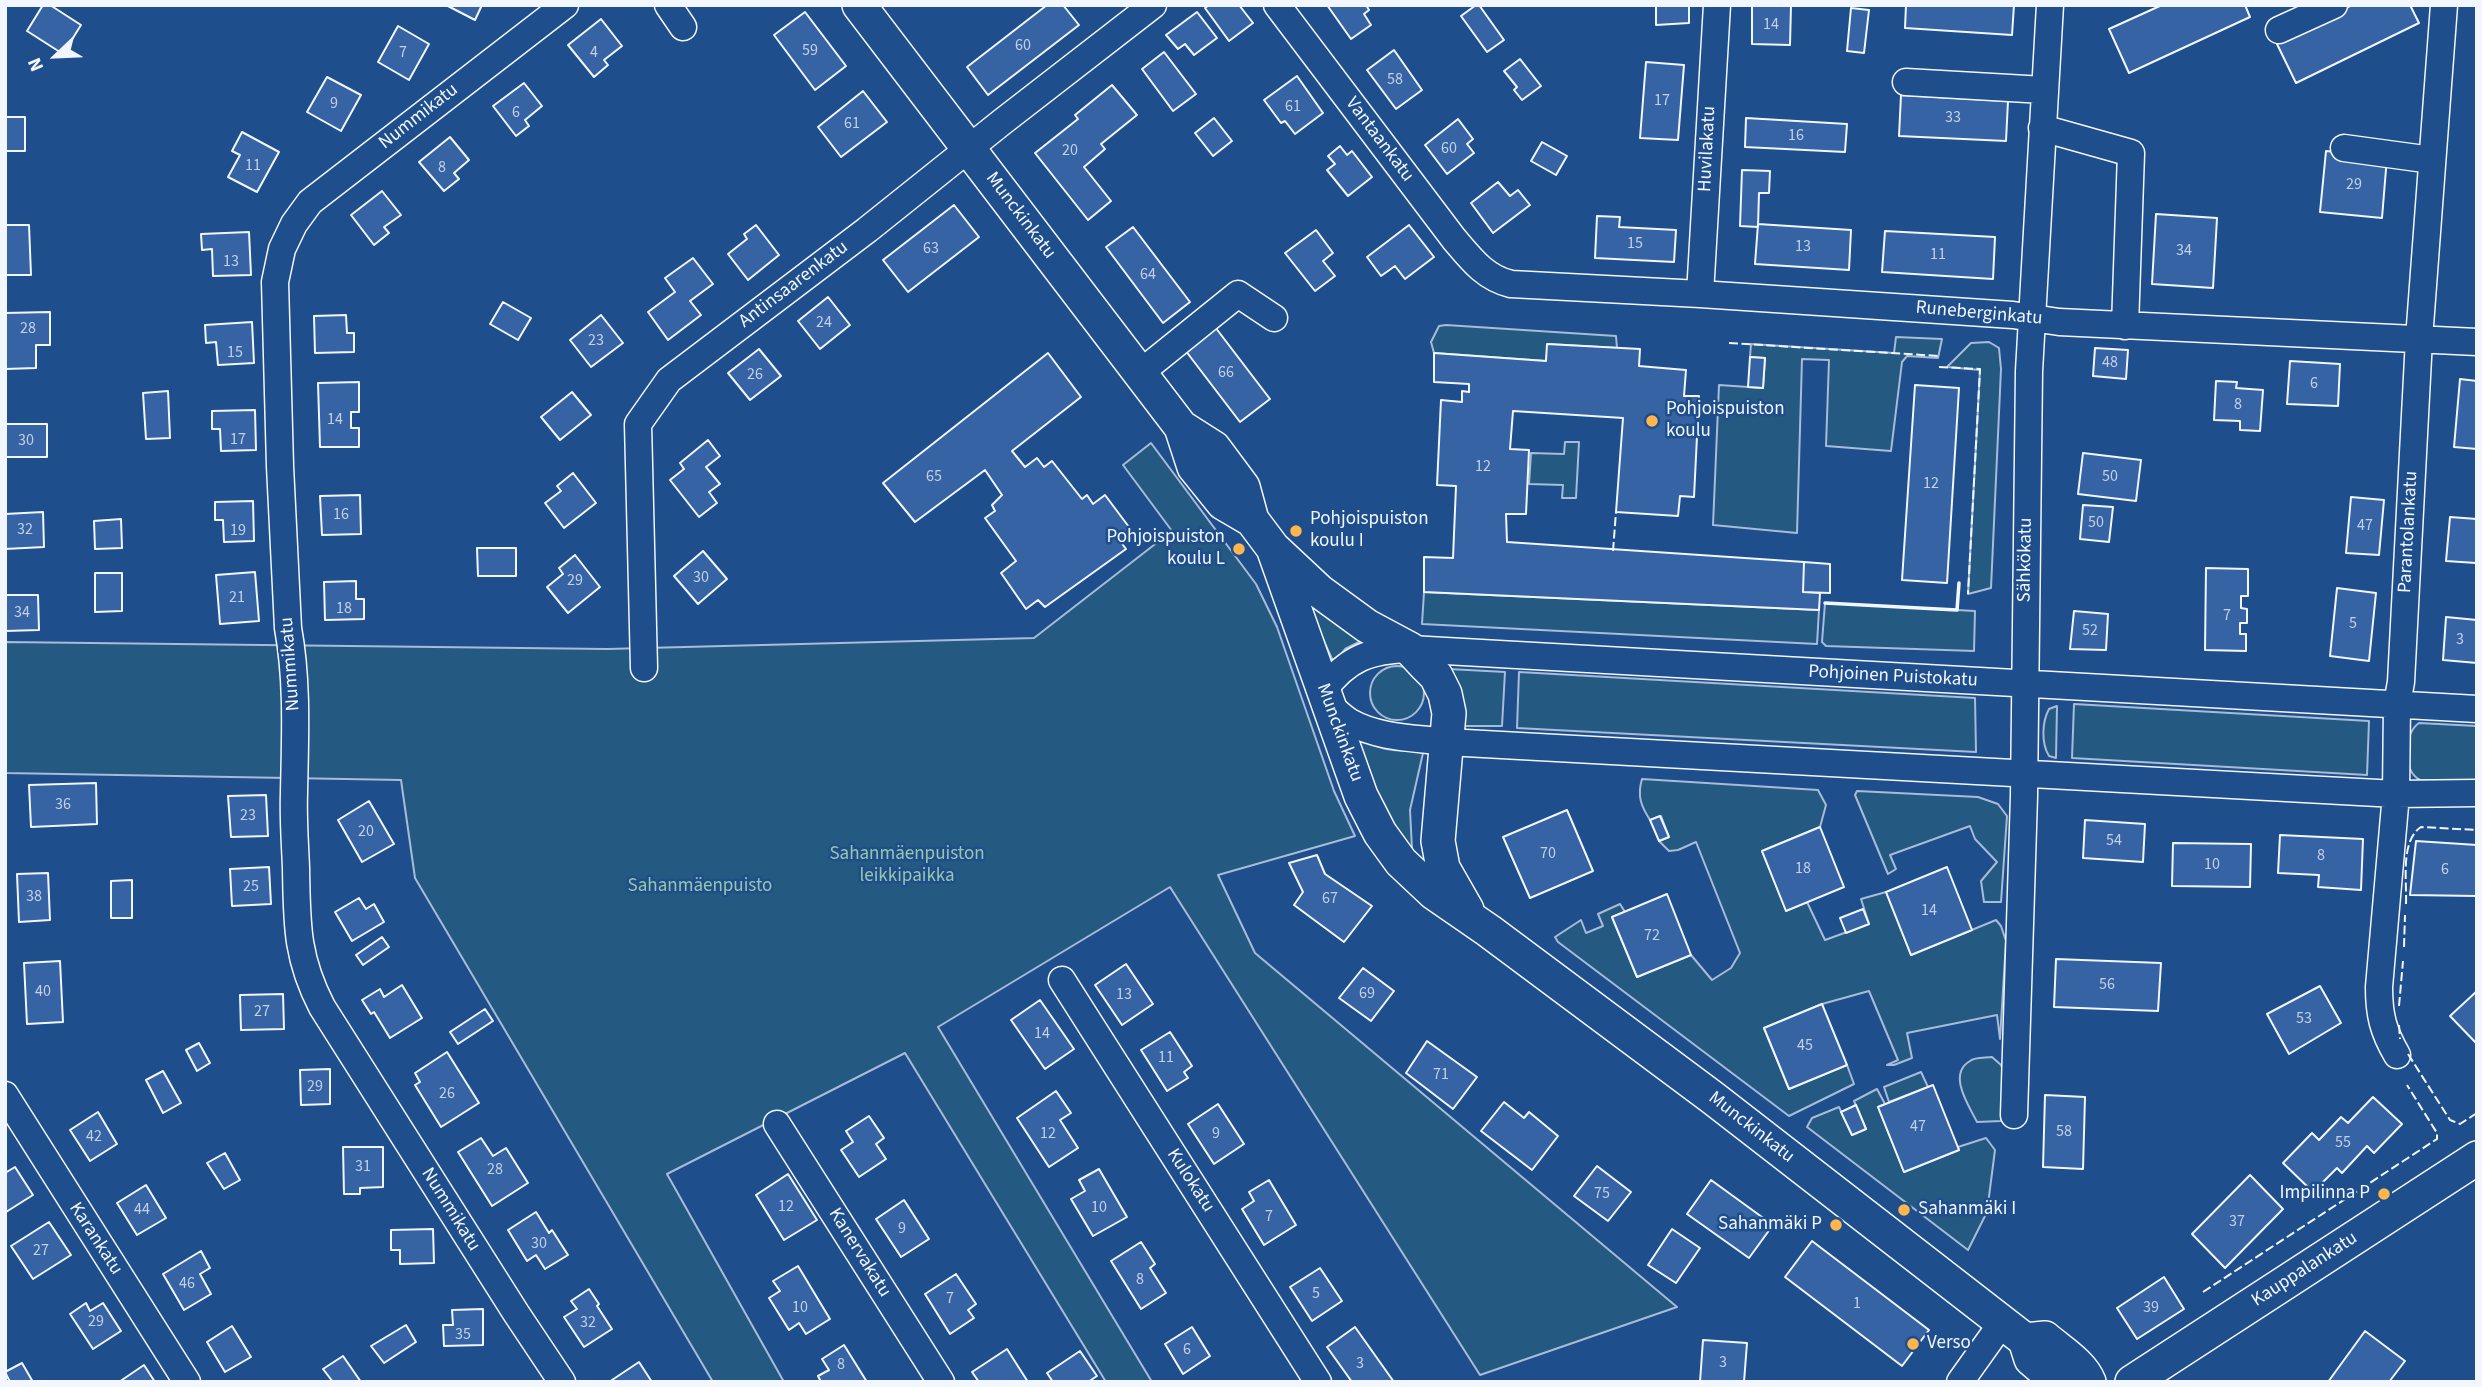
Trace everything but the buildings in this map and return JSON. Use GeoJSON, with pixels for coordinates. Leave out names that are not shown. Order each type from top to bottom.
{"type":"FeatureCollection","features":[{"type":"Feature","properties":{"kind":"main road","name":"Munckinkatu"},"geometry":{"type":"LineString","coordinates":[[859,5],[1181,427],[1194,467],[1223,503],[1252,520],[1273,548],[1318,591],[1367,626],[1410,649],[1436,676],[1445,694],[1449,713],[1438,841],[1443,868],[1474,921]]}},
{"type":"Feature","properties":{"kind":"main road","name":"Munckinkatu"},"geometry":{"type":"LineString","coordinates":[[1273,548],[1361,796],[1380,833],[1401,862],[1434,893],[1713,1098],[2014,1332],[2031,1359],[2059,1382]]}},
{"type":"Feature","properties":{"kind":"main road","name":"Kauppalankatu"},"geometry":{"type":"LineString","coordinates":[[2132,1382],[2477,1158]]}},
{"type":"Feature","properties":{"kind":"main road","name":"Munckinkatu"},"geometry":{"type":"LineString","coordinates":[[2014,1332],[2045,1339],[2072,1361],[2089,1382]]}},
{"type":"Feature","properties":{"kind":"street","name":"Nummikatu"},"geometry":{"type":"LineString","coordinates":[[562,1382],[308,981],[298,924],[293,653],[288,628],[275,282],[282,248],[294,224],[310,202],[565,5]]}},
{"type":"Feature","properties":{"kind":"street"},"geometry":{"type":"LineString","coordinates":[[668,5],[683,27]]}},
{"type":"Feature","properties":{"kind":"street","name":"Antinsaarenkatu"},"geometry":{"type":"LineString","coordinates":[[644,668],[638,424],[669,380],[867,230],[1153,5]]}},
{"type":"Feature","properties":{"kind":"street","name":"Vantaankatu"},"geometry":{"type":"LineString","coordinates":[[1277,5],[1454,239],[1484,272]]}},
{"type":"Feature","properties":{"kind":"street","name":"Huvilakatu"},"geometry":{"type":"LineString","coordinates":[[1700,294],[1717,5]]}},
{"type":"Feature","properties":{"kind":"street","name":"Sähkökatu"},"geometry":{"type":"LineString","coordinates":[[2014,1115],[2026,683],[2031,317],[2050,5]]}},
{"type":"Feature","properties":{"kind":"street"},"geometry":{"type":"LineString","coordinates":[[2279,30],[2334,5]]}},
{"type":"Feature","properties":{"kind":"street","name":"Parantolankatu"},"geometry":{"type":"LineString","coordinates":[[2397,1055],[2384,1033],[2379,1004],[2396,793],[2398,704],[2419,339],[2444,5]]}},
{"type":"Feature","properties":{"kind":"street"},"geometry":{"type":"LineString","coordinates":[[1906,82],[2044,90]]}},
{"type":"Feature","properties":{"kind":"street"},"geometry":{"type":"LineString","coordinates":[[2042,128],[2131,153],[2125,326]]}},
{"type":"Feature","properties":{"kind":"street"},"geometry":{"type":"LineString","coordinates":[[2344,148],[2432,160]]}},
{"type":"Feature","properties":{"kind":"street","name":"Runeberginkatu"},"geometry":{"type":"LineString","coordinates":[[1484,272],[1496,280],[1511,284],[1700,294],[2125,326],[2477,342]]}},
{"type":"Feature","properties":{"kind":"street"},"geometry":{"type":"LineString","coordinates":[[1140,373],[1238,294],[1274,317]]}},
{"type":"Feature","properties":{"kind":"street","name":"Pohjoinen Puistokatu"},"geometry":{"type":"LineString","coordinates":[[1326,698],[1344,668],[1366,653],[1410,649],[2477,709]]}},
{"type":"Feature","properties":{"kind":"street"},"geometry":{"type":"LineString","coordinates":[[1326,698],[1350,722],[1365,729],[1447,742],[2396,793],[2477,793]]}},
{"type":"Feature","properties":{"kind":"street","name":"Kulokatu"},"geometry":{"type":"LineString","coordinates":[[1062,979],[1318,1382]]}},
{"type":"Feature","properties":{"kind":"street","name":"Karankatu"},"geometry":{"type":"LineString","coordinates":[[5,1095],[187,1382]]}},
{"type":"Feature","properties":{"kind":"street","name":"Kanervakatu"},"geometry":{"type":"LineString","coordinates":[[777,1124],[941,1382]]}},
{"type":"Feature","properties":{"kind":"street"},"geometry":{"type":"LineString","coordinates":[[1960,1382],[2014,1332]]}},
{"type":"Feature","properties":{"kind":"green space"},"geometry":{"type":"Polygon","coordinates":[[[1439,326],[1616,336],[1617,348],[1548,344],[1546,361],[1434,353],[1431,342],[1439,326]]]}},
{"type":"Feature","properties":{"kind":"green space"},"geometry":{"type":"Polygon","coordinates":[[[1896,337],[1942,339],[1938,358],[1907,356],[1902,362],[1891,451],[1826,446],[1829,360],[1802,359],[1797,533],[1713,525],[1719,385],[1763,388],[1765,358],[1750,357],[1751,344],[1894,353],[1896,337]]]}},
{"type":"Feature","properties":{"kind":"green space"},"geometry":{"type":"Polygon","coordinates":[[[1989,342],[1999,348],[2001,369],[1991,588],[1968,594],[1980,370],[1947,367],[1971,343],[1989,342]]]}},
{"type":"Feature","properties":{"kind":"green space"},"geometry":{"type":"Polygon","coordinates":[[[1565,442],[1579,442],[1576,498],[1562,498],[1563,485],[1529,484],[1531,453],[1564,454],[1565,442]]]}},
{"type":"Feature","properties":{"kind":"green space","name":"Sahanmäenpuisto"},"geometry":{"type":"Polygon","coordinates":[[[1151,443],[1256,584],[1277,627],[1334,791],[1355,836],[1218,875],[1255,953],[1677,1307],[1480,1375],[1170,887],[938,1027],[1152,1382],[1106,1382],[905,1053],[667,1174],[784,1382],[713,1382],[415,878],[401,780],[5,773],[5,642],[607,649],[1034,638],[1172,531],[1123,465],[1151,443]]]}},
{"type":"Feature","properties":{"kind":"green space"},"geometry":{"type":"Polygon","coordinates":[[[1424,592],[1819,610],[1817,644],[1422,624],[1424,592]]]}},
{"type":"Feature","properties":{"kind":"green space"},"geometry":{"type":"Polygon","coordinates":[[[1309,599],[1365,639],[1345,649],[1334,663],[1307,605],[1309,599]]]}},
{"type":"Feature","properties":{"kind":"green space"},"geometry":{"type":"Polygon","coordinates":[[[1825,603],[1975,611],[1974,651],[1826,646],[1822,642],[1825,603]]]}},
{"type":"Feature","properties":{"kind":"green space"},"geometry":{"type":"Polygon","coordinates":[[[1402,666],[1412,670],[1420,678],[1424,693],[1420,708],[1412,716],[1392,720],[1382,716],[1374,708],[1370,688],[1374,678],[1382,670],[1402,666]]]}},
{"type":"Feature","properties":{"kind":"green space"},"geometry":{"type":"Polygon","coordinates":[[[1449,669],[1505,672],[1502,726],[1463,726],[1449,669]]]}},
{"type":"Feature","properties":{"kind":"green space"},"geometry":{"type":"Polygon","coordinates":[[[1519,672],[1975,698],[1976,752],[1517,728],[1519,672]]]}},
{"type":"Feature","properties":{"kind":"green space"},"geometry":{"type":"Polygon","coordinates":[[[2074,704],[2369,721],[2367,775],[2072,758],[2074,704]]]}},
{"type":"Feature","properties":{"kind":"green space"},"geometry":{"type":"Polygon","coordinates":[[[2057,706],[2056,758],[2049,756],[2046,751],[2043,733],[2049,709],[2057,706]]]}},
{"type":"Feature","properties":{"kind":"green space"},"geometry":{"type":"Polygon","coordinates":[[[2419,723],[2477,726],[2477,783],[2420,780],[2414,775],[2407,752],[2410,735],[2419,723]]]}},
{"type":"Feature","properties":{"kind":"green space"},"geometry":{"type":"Polygon","coordinates":[[[1352,734],[1377,747],[1402,751],[1421,750],[1423,753],[1410,810],[1412,849],[1389,826],[1352,734]]]}},
{"type":"Feature","properties":{"kind":"green space"},"geometry":{"type":"Polygon","coordinates":[[[1642,779],[1818,790],[1826,805],[1820,827],[1762,851],[1786,910],[1807,902],[1825,940],[1869,924],[1861,899],[1886,892],[1911,955],[1996,920],[2006,941],[2000,1039],[1997,1015],[1907,1033],[1912,1058],[1887,1065],[1898,1060],[1869,991],[1822,1004],[1764,1028],[1789,1089],[1847,1065],[1854,1084],[1789,1116],[1558,942],[1555,937],[1581,920],[1586,933],[1603,926],[1598,914],[1620,904],[1625,912],[1612,917],[1637,977],[1691,955],[1712,980],[1731,968],[1740,953],[1696,842],[1669,851],[1659,841],[1669,837],[1661,816],[1650,820],[1644,810],[1640,796],[1642,779]]]}},
{"type":"Feature","properties":{"kind":"green space"},"geometry":{"type":"Polygon","coordinates":[[[1857,791],[1978,797],[1998,804],[2007,816],[2001,902],[1984,902],[1981,881],[1997,862],[1975,839],[1970,826],[1890,855],[1896,869],[1888,874],[1855,795],[1857,791]]]}},
{"type":"Feature","properties":{"kind":"green space"},"geometry":{"type":"Polygon","coordinates":[[[1992,1057],[2004,1072],[2001,1121],[1977,1122],[1965,1099],[1960,1074],[1963,1067],[1972,1060],[1992,1057]]]}},
{"type":"Feature","properties":{"kind":"green space"},"geometry":{"type":"Polygon","coordinates":[[[1921,1072],[1928,1087],[1889,1102],[1884,1087],[1921,1072]]]}},
{"type":"Feature","properties":{"kind":"green space"},"geometry":{"type":"Polygon","coordinates":[[[1877,1089],[1885,1104],[1878,1107],[1904,1172],[1959,1150],[1958,1147],[1986,1138],[1995,1150],[1987,1212],[1968,1250],[1807,1127],[1812,1118],[1839,1107],[1852,1135],[1866,1129],[1854,1101],[1877,1089]]]}},
{"type":"Feature","properties":{"kind":"fence"},"geometry":{"type":"LineString","coordinates":[[1729,343],[1939,356]]}},
{"type":"Feature","properties":{"kind":"fence"},"geometry":{"type":"LineString","coordinates":[[1939,367],[1980,369],[1968,594]]}},
{"type":"Feature","properties":{"kind":"fence"},"geometry":{"type":"LineString","coordinates":[[1613,551],[1616,512]]}},
{"type":"Feature","properties":{"kind":"fence"},"geometry":{"type":"LineString","coordinates":[[2406,904],[2407,851],[2414,833],[2421,827],[2477,830]]}},
{"type":"Feature","properties":{"kind":"fence"},"geometry":{"type":"LineString","coordinates":[[2404,947],[2405,915]]}},
{"type":"Feature","properties":{"kind":"fence"},"geometry":{"type":"LineString","coordinates":[[2399,1006],[2403,961]]}},
{"type":"Feature","properties":{"kind":"fence"},"geometry":{"type":"LineString","coordinates":[[2399,1025],[2400,1039]]}},
{"type":"Feature","properties":{"kind":"fence"},"geometry":{"type":"LineString","coordinates":[[2408,1054],[2450,1120],[2460,1124],[2477,1113]]}},
{"type":"Feature","properties":{"kind":"fence"},"geometry":{"type":"LineString","coordinates":[[2203,1292],[2437,1139],[2437,1133],[2407,1085]]}},
{"type":"Feature","properties":{"kind":"wall"},"geometry":{"type":"LineString","coordinates":[[1825,603],[1957,610],[1959,583]]}},
{"type":"Feature","properties":{"kind":"place","name":"Pohjoispuiston koulu"},"geometry":{"type":"Point","coordinates":[1652,421]}},
{"type":"Feature","properties":{"kind":"place","name":"Pohjoispuiston koulu I"},"geometry":{"type":"Point","coordinates":[1296,531]}},
{"type":"Feature","properties":{"kind":"place","name":"Pohjoispuiston koulu L"},"geometry":{"type":"Point","coordinates":[1239,549]}},
{"type":"Feature","properties":{"kind":"place","name":"Impilinna P"},"geometry":{"type":"Point","coordinates":[2384,1194]}},
{"type":"Feature","properties":{"kind":"place","name":"Sahanmäki I"},"geometry":{"type":"Point","coordinates":[1904,1210]}},
{"type":"Feature","properties":{"kind":"place","name":"Sahanmäki P"},"geometry":{"type":"Point","coordinates":[1836,1225]}},
{"type":"Feature","properties":{"kind":"place","name":"Verso"},"geometry":{"type":"Point","coordinates":[1913,1344]}},
{"type":"Feature","properties":{"kind":"park label","name":"Sahanmäenpuiston leikkipaikka"},"geometry":{"type":"Point","coordinates":[907,866]}}]}
